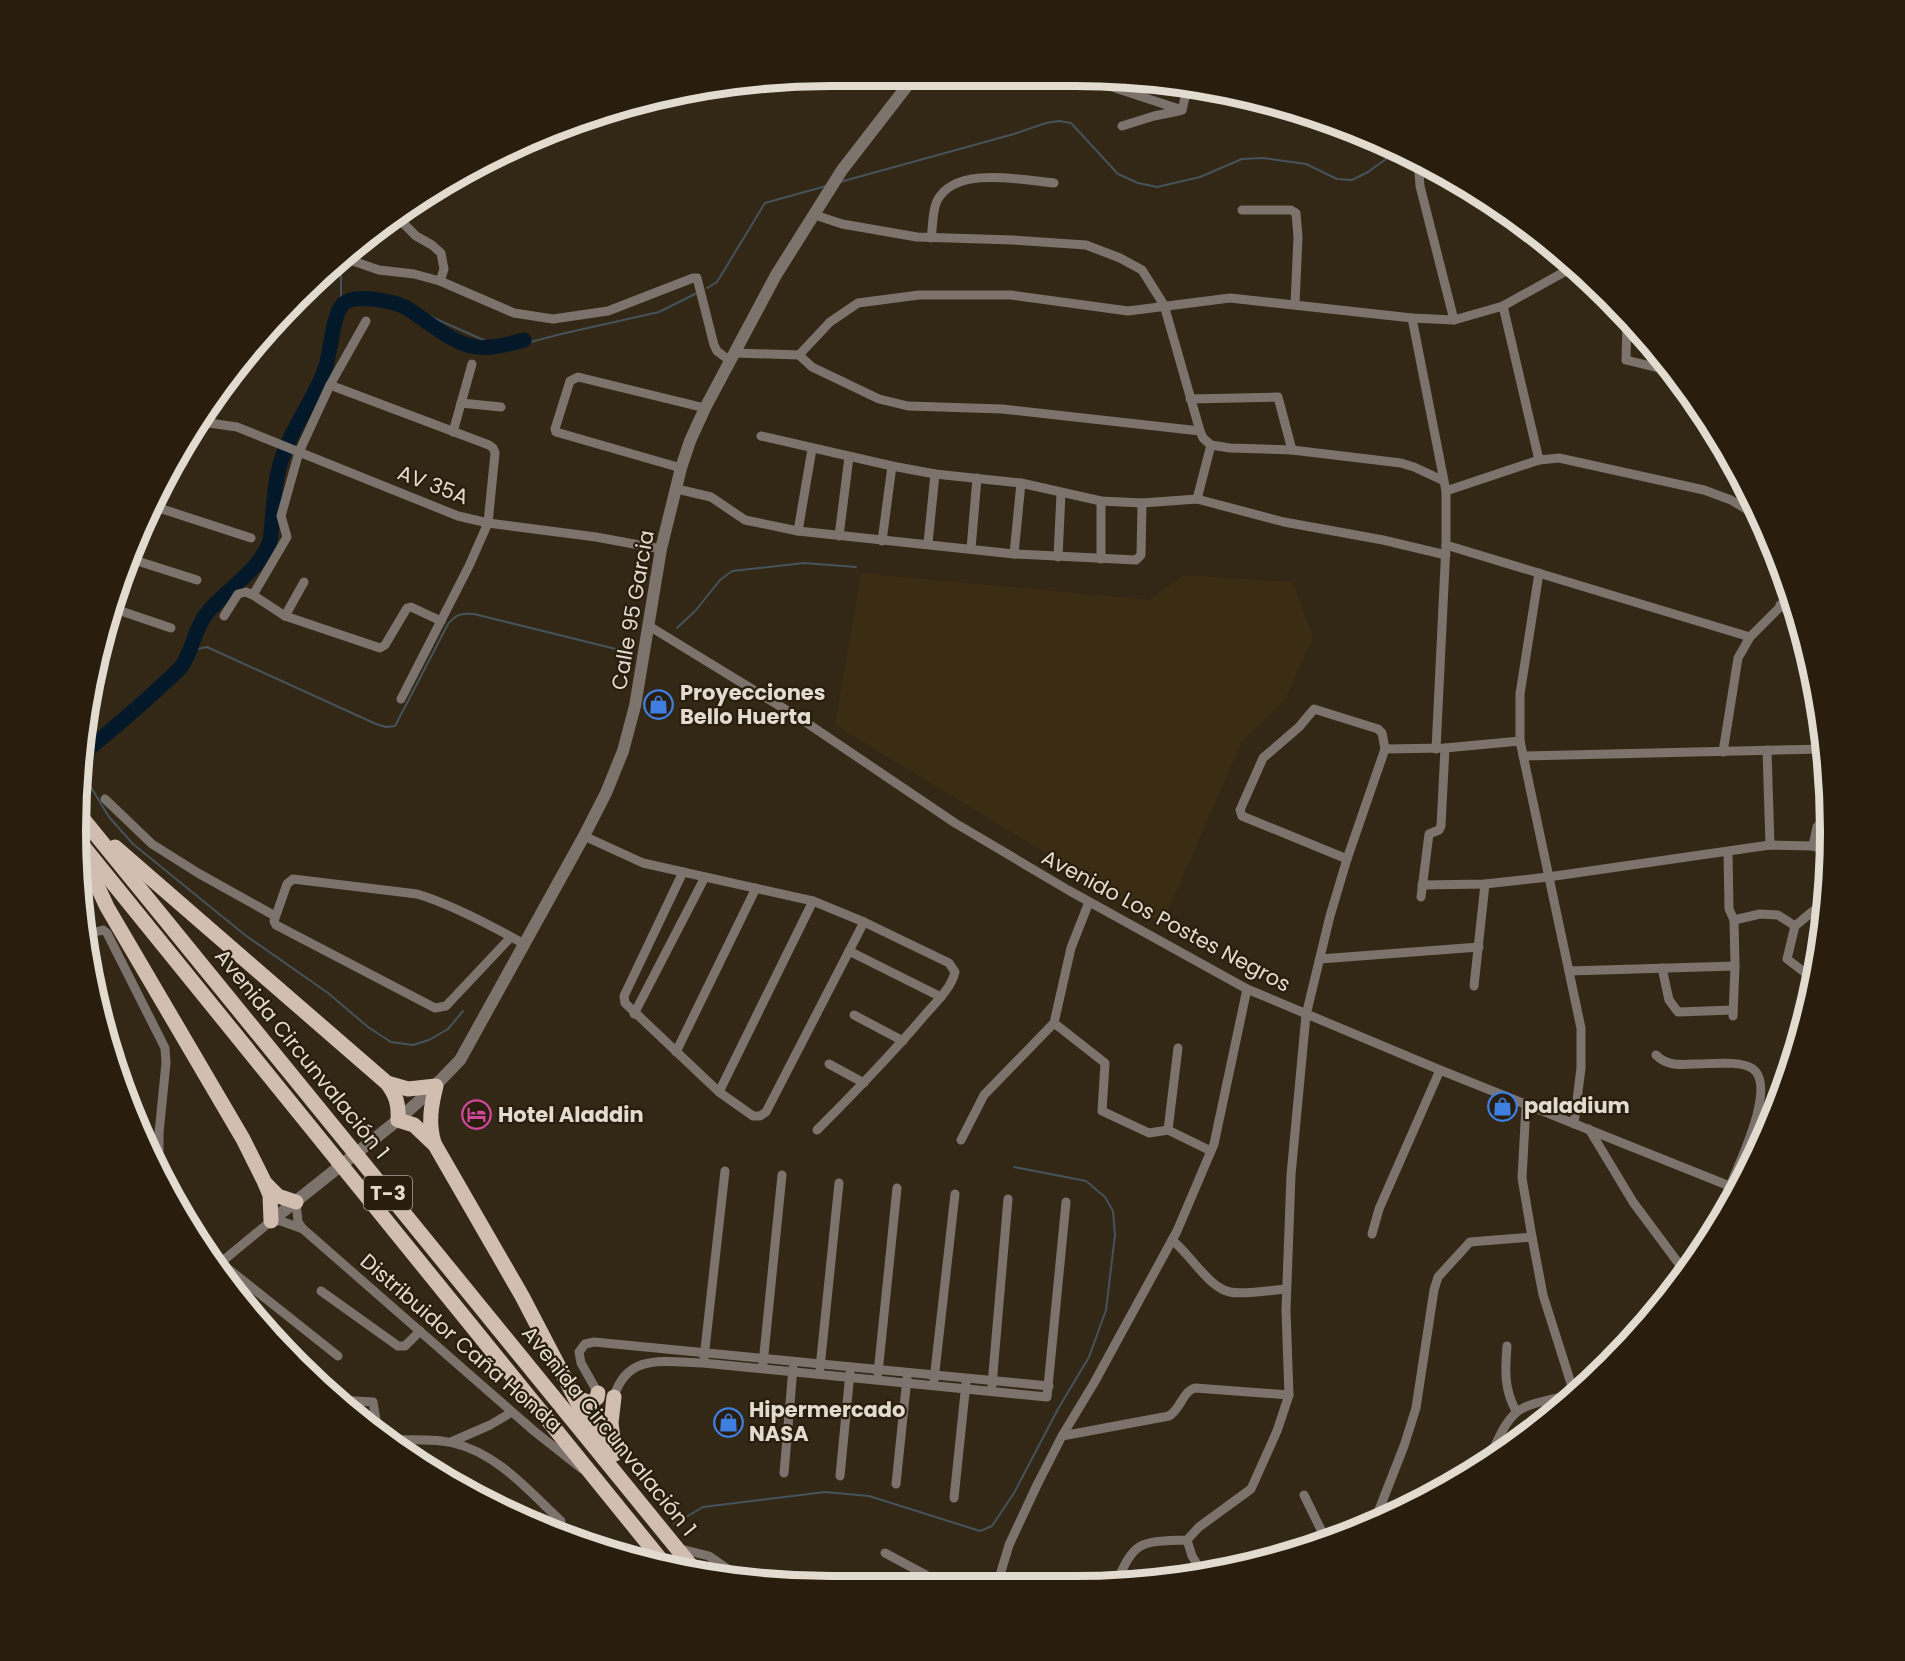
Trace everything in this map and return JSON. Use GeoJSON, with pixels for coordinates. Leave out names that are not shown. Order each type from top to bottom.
{"type":"FeatureCollection","features":[{"type":"Feature","properties":{"kind":"main road"},"geometry":{"type":"LineString","coordinates":[[86,822],[387,1083],[395,1094],[399,1106],[398,1120],[414,1125],[435,1145]]}},
{"type":"Feature","properties":{"kind":"main road","name":"Avenida Circunvalación 1"},"geometry":{"type":"LineString","coordinates":[[86,823],[688,1561]]}},
{"type":"Feature","properties":{"kind":"main road","name":"Avenida Circunvalación 1"},"geometry":{"type":"LineString","coordinates":[[86,850],[656,1554]]}},
{"type":"Feature","properties":{"kind":"main road"},"geometry":{"type":"LineString","coordinates":[[87,864],[107,907],[243,1139],[266,1183],[270,1195],[271,1221]]}},
{"type":"Feature","properties":{"kind":"main road"},"geometry":{"type":"LineString","coordinates":[[387,1083],[408,1089],[435,1086],[430,1110],[430,1129],[435,1145],[522,1296],[585,1417],[617,1460],[658,1525]]}},
{"type":"Feature","properties":{"kind":"main road"},"geometry":{"type":"LineString","coordinates":[[266,1183],[278,1196],[296,1202]]}},
{"type":"Feature","properties":{"kind":"main road"},"geometry":{"type":"LineString","coordinates":[[575,1397],[585,1403],[590,1403],[597,1398],[598,1393]]}},
{"type":"Feature","properties":{"kind":"main road"},"geometry":{"type":"LineString","coordinates":[[614,1397],[612,1437],[617,1460]]}},
{"type":"Feature","properties":{"kind":"street","name":"Calle 95 Garcia"},"geometry":{"type":"LineString","coordinates":[[271,1221],[398,1120],[460,1060],[584,836],[606,793],[623,751],[635,706],[661,549],[681,468],[705,408],[776,275],[842,170],[907,86]]}},
{"type":"Feature","properties":{"kind":"street"},"geometry":{"type":"LineString","coordinates":[[1112,87],[1182,110]]}},
{"type":"Feature","properties":{"kind":"street"},"geometry":{"type":"LineString","coordinates":[[1182,110],[1186,94]]}},
{"type":"Feature","properties":{"kind":"street"},"geometry":{"type":"LineString","coordinates":[[1122,126],[1182,110]]}},
{"type":"Feature","properties":{"kind":"street"},"geometry":{"type":"LineString","coordinates":[[1419,170],[1420,186],[1454,320]]}},
{"type":"Feature","properties":{"kind":"street"},"geometry":{"type":"LineString","coordinates":[[931,238],[936,202],[946,188],[958,180],[988,178],[1054,183]]}},
{"type":"Feature","properties":{"kind":"street"},"geometry":{"type":"LineString","coordinates":[[1242,210],[1291,210],[1296,213],[1298,237],[1295,304]]}},
{"type":"Feature","properties":{"kind":"street"},"geometry":{"type":"LineString","coordinates":[[815,215],[842,224],[917,237],[1086,245],[1120,258],[1142,270],[1164,305],[1200,431],[1203,438],[1211,445],[1230,448],[1292,450],[1401,463],[1442,480]]}},
{"type":"Feature","properties":{"kind":"street"},"geometry":{"type":"LineString","coordinates":[[402,222],[416,236],[441,253],[444,269],[440,281]]}},
{"type":"Feature","properties":{"kind":"street"},"geometry":{"type":"LineString","coordinates":[[351,260],[380,270],[414,274],[440,281],[514,313],[553,319],[608,311],[697,278],[714,345],[717,351],[733,357],[799,355],[812,367],[879,399],[908,406],[1002,409],[1200,431]]}},
{"type":"Feature","properties":{"kind":"street"},"geometry":{"type":"LineString","coordinates":[[799,355],[830,322],[858,303],[920,295],[1011,295],[1128,311],[1230,298],[1413,318],[1454,320],[1503,306],[1567,271]]}},
{"type":"Feature","properties":{"kind":"street"},"geometry":{"type":"LineString","coordinates":[[1503,306],[1539,460]]}},
{"type":"Feature","properties":{"kind":"street"},"geometry":{"type":"LineString","coordinates":[[1413,318],[1442,480],[1446,491],[1441,829],[1429,834],[1420,897]]}},
{"type":"Feature","properties":{"kind":"street"},"geometry":{"type":"LineString","coordinates":[[254,595],[287,537],[281,516],[295,450],[366,321]]}},
{"type":"Feature","properties":{"kind":"street"},"geometry":{"type":"LineString","coordinates":[[1627,330],[1626,360],[1658,367]]}},
{"type":"Feature","properties":{"kind":"street"},"geometry":{"type":"LineString","coordinates":[[453,432],[472,364]]}},
{"type":"Feature","properties":{"kind":"street"},"geometry":{"type":"LineString","coordinates":[[681,468],[556,432],[570,381],[578,377],[705,408]]}},
{"type":"Feature","properties":{"kind":"street"},"geometry":{"type":"LineString","coordinates":[[330,385],[493,448],[495,453],[488,523],[401,699]]}},
{"type":"Feature","properties":{"kind":"street"},"geometry":{"type":"LineString","coordinates":[[1190,399],[1278,397],[1292,450]]}},
{"type":"Feature","properties":{"kind":"street"},"geometry":{"type":"LineString","coordinates":[[461,403],[501,407]]}},
{"type":"Feature","properties":{"kind":"street","name":"AV 35A"},"geometry":{"type":"LineString","coordinates":[[207,423],[237,426],[458,516],[488,523],[596,537],[661,549]]}},
{"type":"Feature","properties":{"kind":"street"},"geometry":{"type":"LineString","coordinates":[[761,436],[892,466],[935,474],[1021,483],[1101,501],[1142,503],[1197,499],[1284,522],[1446,550],[1539,573],[1750,637]]}},
{"type":"Feature","properties":{"kind":"street"},"geometry":{"type":"LineString","coordinates":[[1197,499],[1211,445]]}},
{"type":"Feature","properties":{"kind":"street"},"geometry":{"type":"LineString","coordinates":[[798,531],[812,449]]}},
{"type":"Feature","properties":{"kind":"street"},"geometry":{"type":"LineString","coordinates":[[839,536],[849,457]]}},
{"type":"Feature","properties":{"kind":"street"},"geometry":{"type":"LineString","coordinates":[[1446,491],[1539,460],[1558,458],[1571,459],[1704,490],[1731,500],[1747,510]]}},
{"type":"Feature","properties":{"kind":"street"},"geometry":{"type":"LineString","coordinates":[[882,541],[892,466]]}},
{"type":"Feature","properties":{"kind":"street"},"geometry":{"type":"LineString","coordinates":[[928,543],[935,474]]}},
{"type":"Feature","properties":{"kind":"street"},"geometry":{"type":"LineString","coordinates":[[971,549],[977,477]]}},
{"type":"Feature","properties":{"kind":"street"},"geometry":{"type":"LineString","coordinates":[[1014,554],[1021,483]]}},
{"type":"Feature","properties":{"kind":"street"},"geometry":{"type":"LineString","coordinates":[[677,489],[711,497],[745,520],[798,531],[882,541],[928,543],[1014,554],[1101,559],[1136,560],[1140,558],[1142,503]]}},
{"type":"Feature","properties":{"kind":"street"},"geometry":{"type":"LineString","coordinates":[[1058,557],[1061,493]]}},
{"type":"Feature","properties":{"kind":"street"},"geometry":{"type":"LineString","coordinates":[[1101,501],[1101,559]]}},
{"type":"Feature","properties":{"kind":"street"},"geometry":{"type":"LineString","coordinates":[[159,508],[251,538]]}},
{"type":"Feature","properties":{"kind":"street"},"geometry":{"type":"LineString","coordinates":[[136,561],[197,580]]}},
{"type":"Feature","properties":{"kind":"street"},"geometry":{"type":"LineString","coordinates":[[1539,573],[1520,694],[1520,741],[1581,1028],[1581,1068],[1574,1124]]}},
{"type":"Feature","properties":{"kind":"street"},"geometry":{"type":"LineString","coordinates":[[285,616],[304,582]]}},
{"type":"Feature","properties":{"kind":"street"},"geometry":{"type":"LineString","coordinates":[[224,616],[242,591],[254,595],[285,616],[380,648],[385,645],[407,608],[411,607],[441,621]]}},
{"type":"Feature","properties":{"kind":"street"},"geometry":{"type":"LineString","coordinates":[[1723,752],[1738,658],[1750,637],[1783,602]]}},
{"type":"Feature","properties":{"kind":"street"},"geometry":{"type":"LineString","coordinates":[[1780,605],[1785,609]]}},
{"type":"Feature","properties":{"kind":"street"},"geometry":{"type":"LineString","coordinates":[[119,610],[171,628]]}},
{"type":"Feature","properties":{"kind":"street","name":"Avenido Los Postes Negros"},"geometry":{"type":"LineString","coordinates":[[649,626],[801,719],[955,823],[1089,902],[1246,989],[1526,1105],[1730,1185]]}},
{"type":"Feature","properties":{"kind":"street"},"geometry":{"type":"LineString","coordinates":[[1120,1574],[1126,1559],[1138,1547],[1153,1542],[1187,1540],[1193,1532],[1251,1489],[1277,1431],[1288,1395],[1286,1289],[1291,1175],[1306,1015],[1347,859],[1385,749],[1383,733],[1378,729],[1314,709],[1299,727],[1263,758],[1240,810],[1242,816],[1347,859]]}},
{"type":"Feature","properties":{"kind":"street"},"geometry":{"type":"LineString","coordinates":[[1385,749],[1441,748],[1520,741]]}},
{"type":"Feature","properties":{"kind":"street"},"geometry":{"type":"LineString","coordinates":[[1523,756],[1815,749]]}},
{"type":"Feature","properties":{"kind":"street"},"geometry":{"type":"LineString","coordinates":[[1767,750],[1770,845]]}},
{"type":"Feature","properties":{"kind":"street"},"geometry":{"type":"LineString","coordinates":[[105,799],[152,844],[275,916]]}},
{"type":"Feature","properties":{"kind":"street"},"geometry":{"type":"LineString","coordinates":[[1813,846],[1820,824]]}},
{"type":"Feature","properties":{"kind":"street"},"geometry":{"type":"LineString","coordinates":[[584,836],[630,858],[813,902],[864,922],[949,963],[955,972],[953,980],[941,997],[903,1041],[817,1131]]}},
{"type":"Feature","properties":{"kind":"street"},"geometry":{"type":"LineString","coordinates":[[1422,885],[1485,884],[1548,877],[1770,845],[1813,846],[1819,848]]}},
{"type":"Feature","properties":{"kind":"street"},"geometry":{"type":"LineString","coordinates":[[1662,968],[1669,1000],[1678,1012],[1733,1013],[1734,920],[1729,909],[1728,852]]}},
{"type":"Feature","properties":{"kind":"street"},"geometry":{"type":"LineString","coordinates":[[683,872],[624,996],[625,1003],[719,1092],[753,1116],[760,1116],[765,1112],[864,922]]}},
{"type":"Feature","properties":{"kind":"street"},"geometry":{"type":"LineString","coordinates":[[634,1014],[705,877]]}},
{"type":"Feature","properties":{"kind":"street"},"geometry":{"type":"LineString","coordinates":[[511,937],[446,1006],[435,1008],[276,925],[275,916],[286,884],[293,879],[417,894],[434,900],[511,937],[524,944]]}},
{"type":"Feature","properties":{"kind":"street"},"geometry":{"type":"LineString","coordinates":[[1474,986],[1485,884]]}},
{"type":"Feature","properties":{"kind":"street"},"geometry":{"type":"LineString","coordinates":[[676,1052],[756,888]]}},
{"type":"Feature","properties":{"kind":"street"},"geometry":{"type":"LineString","coordinates":[[719,1092],[813,902]]}},
{"type":"Feature","properties":{"kind":"street"},"geometry":{"type":"LineString","coordinates":[[961,1140],[984,1095],[1054,1023],[1071,948],[1089,902]]}},
{"type":"Feature","properties":{"kind":"street"},"geometry":{"type":"LineString","coordinates":[[1805,973],[1786,959],[1795,926],[1815,912]]}},
{"type":"Feature","properties":{"kind":"street"},"geometry":{"type":"LineString","coordinates":[[1734,920],[1760,914],[1778,915],[1795,926]]}},
{"type":"Feature","properties":{"kind":"street"},"geometry":{"type":"LineString","coordinates":[[93,933],[103,930],[107,933],[165,1048],[166,1063],[159,1153]]}},
{"type":"Feature","properties":{"kind":"street"},"geometry":{"type":"LineString","coordinates":[[1320,959],[1479,947]]}},
{"type":"Feature","properties":{"kind":"street"},"geometry":{"type":"LineString","coordinates":[[849,951],[941,997]]}},
{"type":"Feature","properties":{"kind":"street"},"geometry":{"type":"LineString","coordinates":[[1569,971],[1735,966]]}},
{"type":"Feature","properties":{"kind":"street"},"geometry":{"type":"LineString","coordinates":[[1000,1576],[1009,1545],[1062,1436],[1094,1383],[1172,1240],[1211,1151],[1246,989]]}},
{"type":"Feature","properties":{"kind":"street"},"geometry":{"type":"LineString","coordinates":[[854,1015],[903,1041]]}},
{"type":"Feature","properties":{"kind":"street"},"geometry":{"type":"LineString","coordinates":[[1054,1023],[1105,1063],[1102,1111],[1149,1133],[1168,1130],[1211,1151]]}},
{"type":"Feature","properties":{"kind":"street"},"geometry":{"type":"LineString","coordinates":[[1168,1130],[1178,1048]]}},
{"type":"Feature","properties":{"kind":"street"},"geometry":{"type":"LineString","coordinates":[[1656,1055],[1662,1061],[1674,1065],[1730,1063],[1753,1069],[1760,1078],[1762,1093],[1760,1108],[1743,1161]]}},
{"type":"Feature","properties":{"kind":"street"},"geometry":{"type":"LineString","coordinates":[[829,1064],[864,1083]]}},
{"type":"Feature","properties":{"kind":"street"},"geometry":{"type":"LineString","coordinates":[[1372,1234],[1379,1209],[1440,1070]]}},
{"type":"Feature","properties":{"kind":"street"},"geometry":{"type":"LineString","coordinates":[[1526,1105],[1522,1178],[1544,1295],[1572,1385]]}},
{"type":"Feature","properties":{"kind":"street"},"geometry":{"type":"LineString","coordinates":[[1589,1129],[1633,1202],[1680,1265]]}},
{"type":"Feature","properties":{"kind":"street"},"geometry":{"type":"LineString","coordinates":[[704,1358],[725,1171]]}},
{"type":"Feature","properties":{"kind":"street"},"geometry":{"type":"LineString","coordinates":[[763,1364],[782,1175]]}},
{"type":"Feature","properties":{"kind":"street"},"geometry":{"type":"LineString","coordinates":[[820,1370],[839,1183]]}},
{"type":"Feature","properties":{"kind":"street"},"geometry":{"type":"LineString","coordinates":[[876,1380],[897,1188]]}},
{"type":"Feature","properties":{"kind":"street"},"geometry":{"type":"LineString","coordinates":[[934,1386],[955,1194]]}},
{"type":"Feature","properties":{"kind":"street"},"geometry":{"type":"LineString","coordinates":[[992,1392],[1008,1199]]}},
{"type":"Feature","properties":{"kind":"street"},"geometry":{"type":"LineString","coordinates":[[296,1202],[298,1222],[303,1229]]}},
{"type":"Feature","properties":{"kind":"street"},"geometry":{"type":"LineString","coordinates":[[598,1393],[581,1363],[579,1352],[585,1344],[594,1342],[704,1358],[850,1373],[876,1380],[1047,1397],[1066,1202]]}},
{"type":"Feature","properties":{"kind":"street"},"geometry":{"type":"LineString","coordinates":[[223,1261],[271,1221]]}},
{"type":"Feature","properties":{"kind":"street","name":"Distribuidor Caña Honda"},"geometry":{"type":"LineString","coordinates":[[271,1221],[281,1221],[303,1229],[512,1412],[597,1482]]}},
{"type":"Feature","properties":{"kind":"street"},"geometry":{"type":"LineString","coordinates":[[1379,1510],[1416,1408],[1438,1277],[1470,1242],[1532,1237]]}},
{"type":"Feature","properties":{"kind":"street"},"geometry":{"type":"LineString","coordinates":[[1172,1240],[1184,1249],[1217,1286],[1231,1292],[1286,1289]]}},
{"type":"Feature","properties":{"kind":"street"},"geometry":{"type":"LineString","coordinates":[[230,1271],[338,1356]]}},
{"type":"Feature","properties":{"kind":"street"},"geometry":{"type":"LineString","coordinates":[[321,1291],[398,1346],[405,1346],[420,1331]]}},
{"type":"Feature","properties":{"kind":"street"},"geometry":{"type":"LineString","coordinates":[[1507,1346],[1504,1374],[1508,1396],[1516,1411]]}},
{"type":"Feature","properties":{"kind":"street"},"geometry":{"type":"LineString","coordinates":[[614,1397],[624,1377],[639,1365],[655,1361],[704,1358]]}},
{"type":"Feature","properties":{"kind":"street"},"geometry":{"type":"LineString","coordinates":[[784,1473],[793,1367]]}},
{"type":"Feature","properties":{"kind":"street"},"geometry":{"type":"LineString","coordinates":[[850,1373],[878,1370],[1049,1386]]}},
{"type":"Feature","properties":{"kind":"street"},"geometry":{"type":"LineString","coordinates":[[840,1476],[850,1373]]}},
{"type":"Feature","properties":{"kind":"street"},"geometry":{"type":"LineString","coordinates":[[896,1484],[907,1373]]}},
{"type":"Feature","properties":{"kind":"street"},"geometry":{"type":"LineString","coordinates":[[954,1498],[967,1378]]}},
{"type":"Feature","properties":{"kind":"street"},"geometry":{"type":"LineString","coordinates":[[1021,1395],[1022,1383]]}},
{"type":"Feature","properties":{"kind":"street"},"geometry":{"type":"LineString","coordinates":[[1062,1436],[1169,1416],[1175,1412],[1189,1390],[1195,1388],[1288,1395]]}},
{"type":"Feature","properties":{"kind":"street"},"geometry":{"type":"LineString","coordinates":[[1495,1445],[1504,1425],[1516,1411],[1525,1406],[1556,1399]]}},
{"type":"Feature","properties":{"kind":"street"},"geometry":{"type":"LineString","coordinates":[[351,1401],[373,1402],[376,1421]]}},
{"type":"Feature","properties":{"kind":"street"},"geometry":{"type":"LineString","coordinates":[[451,1442],[490,1425],[512,1412]]}},
{"type":"Feature","properties":{"kind":"street"},"geometry":{"type":"LineString","coordinates":[[403,1440],[451,1442],[489,1458],[519,1480],[561,1521],[557,1523]]}},
{"type":"Feature","properties":{"kind":"street"},"geometry":{"type":"LineString","coordinates":[[1304,1495],[1323,1533]]}},
{"type":"Feature","properties":{"kind":"street"},"geometry":{"type":"LineString","coordinates":[[1187,1540],[1197,1565]]}},
{"type":"Feature","properties":{"kind":"street"},"geometry":{"type":"LineString","coordinates":[[677,1548],[709,1556],[726,1568]]}},
{"type":"Feature","properties":{"kind":"street"},"geometry":{"type":"LineString","coordinates":[[885,1553],[927,1576]]}},
{"type":"Feature","properties":{"kind":"shaded area"},"geometry":{"type":"Polygon","coordinates":[[[861,573],[1149,600],[1183,575],[1293,582],[1313,637],[1285,700],[1242,741],[1162,924],[835,725],[861,573]]]}},
{"type":"Feature","properties":{"kind":"waterway"},"geometry":{"type":"LineString","coordinates":[[840,182],[1059,121],[1071,123],[1118,174],[1138,183],[1157,187],[1200,177],[1242,159],[1263,158],[1306,164],[1337,179],[1352,180],[1390,156]]}},
{"type":"Feature","properties":{"kind":"waterway"},"geometry":{"type":"LineString","coordinates":[[707,288],[717,282],[765,203],[826,186]]}},
{"type":"Feature","properties":{"kind":"waterway"},"geometry":{"type":"LineString","coordinates":[[286,442],[319,382],[330,354],[332,324],[341,305],[341,273],[339,270]]}},
{"type":"Feature","properties":{"kind":"waterway"},"geometry":{"type":"LineString","coordinates":[[341,305],[352,300],[373,296],[402,304],[504,349],[659,312],[697,293]]}},
{"type":"Feature","properties":{"kind":"waterway"},"geometry":{"type":"LineString","coordinates":[[91,747],[181,667],[207,613],[251,571],[265,552],[270,541],[276,487],[283,455],[325,369],[336,317],[343,304],[356,299],[364,299],[399,305],[452,338],[473,346],[495,347],[524,340]]}},
{"type":"Feature","properties":{"kind":"waterway"},"geometry":{"type":"LineString","coordinates":[[91,744],[105,735],[192,650],[206,609],[215,598],[258,568],[266,545],[278,457],[284,447]]}},
{"type":"Feature","properties":{"kind":"waterway"},"geometry":{"type":"LineString","coordinates":[[677,628],[696,610],[720,580],[732,571],[804,563],[856,567]]}},
{"type":"Feature","properties":{"kind":"waterway"},"geometry":{"type":"LineString","coordinates":[[192,650],[207,647],[386,727],[395,726],[448,624],[460,615],[474,614],[628,652]]}},
{"type":"Feature","properties":{"kind":"waterway"},"geometry":{"type":"LineString","coordinates":[[87,781],[109,817],[133,844],[245,935],[328,993],[368,1027],[391,1042],[413,1045],[429,1040],[448,1029],[463,1011]]}},
{"type":"Feature","properties":{"kind":"waterway"},"geometry":{"type":"LineString","coordinates":[[674,1524],[703,1507],[825,1492],[869,1496],[980,1531],[992,1526],[1014,1493],[1058,1409],[1089,1357],[1106,1310],[1115,1235],[1113,1211],[1105,1197],[1086,1181],[1014,1167]]}},
{"type":"Feature","properties":{"kind":"place","name":"Proyecciones Bello Huerta"},"geometry":{"type":"Point","coordinates":[659,705]}},
{"type":"Feature","properties":{"kind":"place","name":"paladium"},"geometry":{"type":"Point","coordinates":[1503,1106]}},
{"type":"Feature","properties":{"kind":"place","name":"Hotel Aladdin"},"geometry":{"type":"Point","coordinates":[477,1115]}},
{"type":"Feature","properties":{"kind":"place","name":"Hipermercado NASA"},"geometry":{"type":"Point","coordinates":[728,1422]}}]}
